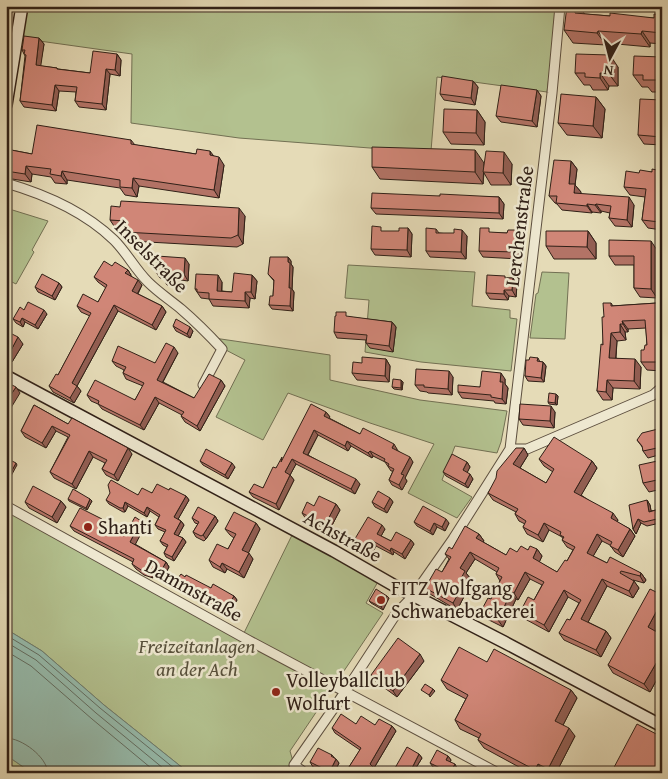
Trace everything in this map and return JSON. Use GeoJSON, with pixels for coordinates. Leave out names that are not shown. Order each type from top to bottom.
{"type":"FeatureCollection","features":[{"type":"Feature","properties":{"kind":"main road"},"geometry":{"type":"LineString","coordinates":[[6,105],[22,6]]}},
{"type":"Feature","properties":{"kind":"main road","name":"Achstraße"},"geometry":{"type":"LineString","coordinates":[[6,376],[334,551],[413,596],[513,646],[662,726]]}},
{"type":"Feature","properties":{"kind":"street","name":"Lerchenstraße"},"geometry":{"type":"LineString","coordinates":[[510,449],[552,93],[560,6]]}},
{"type":"Feature","properties":{"kind":"street","name":"Inselstraße"},"geometry":{"type":"LineString","coordinates":[[6,183],[27,189],[97,225],[121,247],[147,281],[182,310],[222,349],[200,389]]}},
{"type":"Feature","properties":{"kind":"street"},"geometry":{"type":"LineString","coordinates":[[305,773],[294,766],[396,614],[413,596],[453,539],[510,449],[527,449],[653,395],[662,387]]}},
{"type":"Feature","properties":{"kind":"street","name":"Dammstraße"},"geometry":{"type":"LineString","coordinates":[[6,506],[248,640],[334,684],[345,692],[498,773]]}},
{"type":"Feature","properties":{"kind":"green space"},"geometry":{"type":"Polygon","coordinates":[[[23,6],[558,6],[547,92],[437,77],[431,151],[239,138],[131,123],[132,54],[18,38],[23,6]]]}},
{"type":"Feature","properties":{"kind":"green space"},"geometry":{"type":"Polygon","coordinates":[[[6,208],[48,221],[32,250],[34,252],[16,284],[6,279],[6,208]]]}},
{"type":"Feature","properties":{"kind":"green space"},"geometry":{"type":"Polygon","coordinates":[[[348,265],[475,272],[472,306],[510,310],[510,318],[517,319],[511,371],[421,362],[365,352],[369,300],[345,298],[348,265]]]}},
{"type":"Feature","properties":{"kind":"green space"},"geometry":{"type":"Polygon","coordinates":[[[542,272],[569,273],[565,339],[530,338],[536,294],[538,293],[542,272]]]}},
{"type":"Feature","properties":{"kind":"green space"},"geometry":{"type":"Polygon","coordinates":[[[214,338],[330,355],[330,380],[420,400],[507,411],[497,453],[455,446],[442,480],[472,497],[457,518],[408,493],[434,444],[288,393],[263,440],[216,417],[245,360],[224,349],[214,338]]]}},
{"type":"Feature","properties":{"kind":"green space","name":"Freizeitanlagen an der Ach"},"geometry":{"type":"Polygon","coordinates":[[[6,506],[242,637],[294,531],[380,578],[366,603],[383,613],[290,751],[294,765],[304,773],[189,773],[104,705],[42,651],[6,629],[6,506]]]}},
{"type":"Feature","properties":{"kind":"green space"},"geometry":{"type":"Polygon","coordinates":[[[6,755],[32,773],[6,773],[6,755]]]}},
{"type":"Feature","properties":{"kind":"water"},"geometry":{"type":"Polygon","coordinates":[[[6,629],[42,651],[104,705],[189,773],[32,773],[6,755],[6,629]]]}},
{"type":"Feature","properties":{"kind":"building"},"geometry":{"type":"Polygon","coordinates":[[[567,6],[575,6],[575,13],[610,16],[610,13],[654,18],[654,14],[662,15],[662,33],[642,31],[641,34],[598,31],[597,33],[564,30],[567,6]]]}},
{"type":"Feature","properties":{"kind":"building"},"geometry":{"type":"Polygon","coordinates":[[[24,36],[39,38],[36,65],[90,73],[93,51],[117,54],[115,70],[106,69],[102,104],[75,101],[77,87],[55,85],[52,105],[20,101],[26,55],[24,54],[25,50],[22,50],[24,36]]]}},
{"type":"Feature","properties":{"kind":"building"},"geometry":{"type":"Polygon","coordinates":[[[576,54],[610,55],[609,74],[600,73],[600,78],[585,77],[585,73],[575,73],[576,54]]]}},
{"type":"Feature","properties":{"kind":"building"},"geometry":{"type":"Polygon","coordinates":[[[634,56],[662,57],[662,76],[658,75],[658,80],[643,80],[643,75],[633,75],[634,56]]]}},
{"type":"Feature","properties":{"kind":"building"},"geometry":{"type":"Polygon","coordinates":[[[442,76],[473,81],[471,98],[440,94],[442,76]]]}},
{"type":"Feature","properties":{"kind":"building"},"geometry":{"type":"Polygon","coordinates":[[[501,85],[537,90],[532,121],[496,116],[501,85]]]}},
{"type":"Feature","properties":{"kind":"building"},"geometry":{"type":"Polygon","coordinates":[[[561,94],[596,97],[593,126],[558,123],[561,94]]]}},
{"type":"Feature","properties":{"kind":"building"},"geometry":{"type":"Polygon","coordinates":[[[640,99],[662,100],[662,137],[638,135],[640,99]]]}},
{"type":"Feature","properties":{"kind":"building"},"geometry":{"type":"Polygon","coordinates":[[[444,109],[477,110],[476,133],[443,132],[444,109]]]}},
{"type":"Feature","properties":{"kind":"building"},"geometry":{"type":"Polygon","coordinates":[[[37,125],[131,140],[131,144],[196,154],[197,149],[210,151],[210,155],[219,157],[214,190],[133,178],[132,188],[120,187],[120,180],[62,171],[61,176],[50,174],[51,169],[26,166],[25,174],[6,171],[6,149],[32,154],[37,125]]]}},
{"type":"Feature","properties":{"kind":"building"},"geometry":{"type":"Polygon","coordinates":[[[372,147],[475,150],[475,172],[372,167],[372,147]]]}},
{"type":"Feature","properties":{"kind":"building"},"geometry":{"type":"Polygon","coordinates":[[[486,151],[504,152],[503,173],[483,172],[486,151]]]}},
{"type":"Feature","properties":{"kind":"building"},"geometry":{"type":"Polygon","coordinates":[[[554,160],[571,161],[569,184],[575,184],[574,193],[629,197],[627,220],[609,218],[611,206],[556,203],[557,196],[549,196],[554,160]]]}},
{"type":"Feature","properties":{"kind":"building"},"geometry":{"type":"Polygon","coordinates":[[[652,169],[662,171],[660,222],[642,220],[646,189],[624,187],[626,171],[639,173],[640,170],[652,172],[652,169]]]}},
{"type":"Feature","properties":{"kind":"building"},"geometry":{"type":"Polygon","coordinates":[[[372,193],[499,197],[499,213],[371,208],[372,193]]]}},
{"type":"Feature","properties":{"kind":"building"},"geometry":{"type":"Polygon","coordinates":[[[121,201],[239,208],[238,235],[231,238],[124,232],[125,221],[110,220],[111,206],[120,207],[121,201]]]}},
{"type":"Feature","properties":{"kind":"building"},"geometry":{"type":"Polygon","coordinates":[[[372,226],[381,227],[381,231],[399,231],[399,228],[408,228],[407,250],[371,249],[372,226]]]}},
{"type":"Feature","properties":{"kind":"building"},"geometry":{"type":"Polygon","coordinates":[[[426,228],[436,229],[436,233],[454,233],[454,229],[462,230],[461,252],[426,251],[426,228]]]}},
{"type":"Feature","properties":{"kind":"building"},"geometry":{"type":"Polygon","coordinates":[[[480,228],[489,228],[489,232],[507,233],[508,230],[516,230],[515,252],[479,251],[480,228]]]}},
{"type":"Feature","properties":{"kind":"building"},"geometry":{"type":"Polygon","coordinates":[[[546,231],[588,231],[587,247],[546,246],[546,231]]]}},
{"type":"Feature","properties":{"kind":"building"},"geometry":{"type":"Polygon","coordinates":[[[609,240],[651,241],[651,289],[634,288],[634,256],[609,256],[609,240]]]}},
{"type":"Feature","properties":{"kind":"building"},"geometry":{"type":"Polygon","coordinates":[[[157,256],[185,258],[184,274],[176,274],[176,280],[163,279],[163,272],[156,272],[157,256]]]}},
{"type":"Feature","properties":{"kind":"building"},"geometry":{"type":"Polygon","coordinates":[[[270,257],[288,257],[288,262],[290,263],[290,306],[269,305],[270,296],[273,296],[274,280],[268,274],[270,257]]]}},
{"type":"Feature","properties":{"kind":"building"},"geometry":{"type":"Polygon","coordinates":[[[104,261],[112,266],[115,262],[128,270],[125,273],[138,280],[132,291],[162,306],[152,325],[114,305],[72,383],[77,386],[70,398],[49,386],[56,374],[58,375],[91,313],[77,306],[83,294],[98,302],[107,285],[94,277],[104,261]]]}},
{"type":"Feature","properties":{"kind":"building"},"geometry":{"type":"Polygon","coordinates":[[[234,273],[252,275],[251,292],[245,292],[245,301],[209,299],[209,293],[197,292],[197,289],[195,289],[196,274],[218,275],[217,291],[232,292],[234,273]]]}},
{"type":"Feature","properties":{"kind":"building"},"geometry":{"type":"Polygon","coordinates":[[[42,274],[59,283],[52,296],[35,287],[42,274]]]}},
{"type":"Feature","properties":{"kind":"building"},"geometry":{"type":"Polygon","coordinates":[[[487,275],[513,278],[512,290],[504,290],[504,294],[486,293],[487,275]]]}},
{"type":"Feature","properties":{"kind":"building"},"geometry":{"type":"Polygon","coordinates":[[[28,302],[44,310],[35,325],[22,318],[20,322],[13,319],[20,307],[24,310],[28,302]]]}},
{"type":"Feature","properties":{"kind":"building"},"geometry":{"type":"Polygon","coordinates":[[[603,303],[611,303],[611,306],[657,303],[659,340],[658,362],[641,362],[641,350],[644,350],[645,345],[647,345],[645,320],[622,321],[623,324],[620,324],[620,332],[611,333],[609,358],[635,359],[634,381],[607,380],[606,392],[597,391],[601,344],[603,345],[603,303]]]}},
{"type":"Feature","properties":{"kind":"building"},"geometry":{"type":"Polygon","coordinates":[[[336,312],[346,312],[346,316],[392,322],[389,346],[366,343],[367,335],[334,332],[336,312]]]}},
{"type":"Feature","properties":{"kind":"building"},"geometry":{"type":"Polygon","coordinates":[[[176,319],[190,327],[187,334],[173,326],[176,319]]]}},
{"type":"Feature","properties":{"kind":"building"},"geometry":{"type":"Polygon","coordinates":[[[6,331],[18,337],[8,356],[6,355],[6,331]]]}},
{"type":"Feature","properties":{"kind":"building"},"geometry":{"type":"Polygon","coordinates":[[[166,343],[174,347],[157,380],[194,398],[209,374],[221,380],[197,426],[181,416],[184,412],[155,397],[140,425],[98,404],[99,401],[87,395],[95,380],[135,400],[144,383],[123,373],[126,367],[112,361],[118,346],[155,363],[166,343]]]}},
{"type":"Feature","properties":{"kind":"building"},"geometry":{"type":"Polygon","coordinates":[[[362,357],[386,359],[385,376],[352,373],[353,362],[362,363],[362,357]]]}},
{"type":"Feature","properties":{"kind":"building"},"geometry":{"type":"Polygon","coordinates":[[[530,357],[538,358],[537,361],[543,362],[541,378],[525,376],[526,360],[529,360],[530,357]]]}},
{"type":"Feature","properties":{"kind":"building"},"geometry":{"type":"Polygon","coordinates":[[[416,369],[449,371],[448,389],[415,385],[416,369]]]}},
{"type":"Feature","properties":{"kind":"building"},"geometry":{"type":"Polygon","coordinates":[[[482,371],[501,373],[500,382],[503,382],[502,399],[491,397],[491,395],[458,392],[458,385],[480,387],[482,371]]]}},
{"type":"Feature","properties":{"kind":"building"},"geometry":{"type":"Polygon","coordinates":[[[393,379],[401,380],[401,388],[392,387],[393,379]]]}},
{"type":"Feature","properties":{"kind":"building"},"geometry":{"type":"Polygon","coordinates":[[[6,382],[16,387],[6,402],[6,382]]]}},
{"type":"Feature","properties":{"kind":"building"},"geometry":{"type":"Polygon","coordinates":[[[549,393],[556,394],[555,403],[548,402],[549,393]]]}},
{"type":"Feature","properties":{"kind":"building"},"geometry":{"type":"Polygon","coordinates":[[[311,404],[326,412],[324,416],[360,434],[363,428],[394,444],[392,448],[410,457],[401,474],[404,475],[399,485],[389,480],[394,469],[388,466],[389,464],[384,461],[385,459],[370,451],[368,453],[347,441],[345,446],[314,430],[303,453],[356,479],[351,489],[292,459],[285,472],[290,475],[276,504],[249,492],[254,484],[263,488],[273,467],[276,468],[282,457],[281,462],[311,404]]]}},
{"type":"Feature","properties":{"kind":"building"},"geometry":{"type":"Polygon","coordinates":[[[520,404],[551,406],[550,421],[519,419],[520,404]]]}},
{"type":"Feature","properties":{"kind":"building"},"geometry":{"type":"Polygon","coordinates":[[[34,405],[68,424],[72,418],[128,448],[114,475],[102,469],[107,460],[89,451],[72,484],[50,472],[70,435],[52,426],[42,443],[21,431],[34,405]]]}},
{"type":"Feature","properties":{"kind":"building"},"geometry":{"type":"Polygon","coordinates":[[[662,428],[662,447],[643,451],[642,446],[637,440],[642,433],[662,428]]]}},
{"type":"Feature","properties":{"kind":"building"},"geometry":{"type":"Polygon","coordinates":[[[554,437],[592,461],[574,492],[613,513],[611,518],[630,529],[618,550],[610,546],[612,542],[597,534],[587,553],[607,563],[610,557],[641,573],[640,576],[621,571],[620,573],[634,581],[629,591],[602,579],[581,619],[606,631],[596,650],[559,633],[567,619],[570,620],[581,600],[564,590],[544,625],[520,612],[528,597],[534,600],[544,582],[525,572],[514,593],[511,592],[498,620],[481,611],[488,598],[491,599],[502,577],[496,574],[499,568],[470,552],[460,568],[465,571],[459,582],[463,585],[453,603],[425,588],[436,569],[442,572],[451,557],[445,554],[449,547],[452,549],[465,526],[479,534],[476,538],[506,555],[510,548],[517,552],[521,546],[528,550],[530,546],[537,549],[533,558],[557,572],[565,560],[567,561],[575,547],[562,540],[564,537],[560,535],[561,532],[544,523],[538,535],[523,527],[526,521],[515,514],[518,509],[488,493],[496,478],[497,471],[516,448],[524,448],[513,464],[546,483],[554,469],[539,459],[554,437]]]}},
{"type":"Feature","properties":{"kind":"building"},"geometry":{"type":"Polygon","coordinates":[[[206,449],[232,463],[225,475],[200,461],[206,449]]]}},
{"type":"Feature","properties":{"kind":"building"},"geometry":{"type":"Polygon","coordinates":[[[452,454],[467,462],[463,470],[470,474],[465,484],[443,472],[452,454]]]}},
{"type":"Feature","properties":{"kind":"building"},"geometry":{"type":"Polygon","coordinates":[[[8,459],[16,463],[10,474],[6,472],[6,462],[8,459]]]}},
{"type":"Feature","properties":{"kind":"building"},"geometry":{"type":"Polygon","coordinates":[[[662,460],[662,479],[643,483],[639,465],[662,460]]]}},
{"type":"Feature","properties":{"kind":"building"},"geometry":{"type":"Polygon","coordinates":[[[111,480],[138,495],[142,488],[152,493],[157,484],[186,496],[174,517],[181,521],[174,534],[183,538],[172,557],[164,553],[168,545],[160,541],[166,530],[155,525],[160,515],[147,507],[144,513],[125,502],[123,508],[120,508],[106,500],[110,493],[108,485],[111,480]]]}},
{"type":"Feature","properties":{"kind":"building"},"geometry":{"type":"Polygon","coordinates":[[[33,486],[61,501],[52,517],[25,502],[33,486]]]}},
{"type":"Feature","properties":{"kind":"building"},"geometry":{"type":"Polygon","coordinates":[[[73,489],[90,499],[86,508],[68,499],[73,489]]]}},
{"type":"Feature","properties":{"kind":"building"},"geometry":{"type":"Polygon","coordinates":[[[378,491],[390,498],[384,509],[372,502],[378,491]]]}},
{"type":"Feature","properties":{"kind":"building"},"geometry":{"type":"Polygon","coordinates":[[[319,496],[336,504],[325,525],[302,513],[307,502],[314,506],[319,496]]]}},
{"type":"Feature","properties":{"kind":"building"},"geometry":{"type":"Polygon","coordinates":[[[647,500],[649,512],[656,510],[657,519],[644,522],[638,519],[633,529],[629,505],[647,500]]]}},
{"type":"Feature","properties":{"kind":"building"},"geometry":{"type":"Polygon","coordinates":[[[423,506],[446,519],[442,527],[434,523],[430,531],[414,522],[423,506]]]}},
{"type":"Feature","properties":{"kind":"building"},"geometry":{"type":"Polygon","coordinates":[[[198,507],[215,516],[201,536],[193,532],[199,522],[192,518],[198,507]]]}},
{"type":"Feature","properties":{"kind":"building"},"geometry":{"type":"Polygon","coordinates":[[[80,508],[102,519],[100,522],[124,536],[135,517],[141,521],[130,542],[166,562],[160,573],[151,569],[150,573],[141,570],[132,564],[134,559],[70,526],[80,508]]]}},
{"type":"Feature","properties":{"kind":"building"},"geometry":{"type":"Polygon","coordinates":[[[234,512],[256,523],[242,550],[249,553],[239,572],[222,563],[220,567],[209,560],[217,544],[228,549],[236,534],[225,529],[234,512]]]}},
{"type":"Feature","properties":{"kind":"building"},"geometry":{"type":"Polygon","coordinates":[[[368,517],[382,525],[377,534],[391,541],[396,532],[411,540],[402,554],[391,548],[390,551],[373,541],[368,550],[353,542],[368,517]]]}},
{"type":"Feature","properties":{"kind":"building"},"geometry":{"type":"Polygon","coordinates":[[[181,574],[211,588],[213,584],[234,596],[225,611],[171,584],[175,577],[178,578],[181,574]]]}},
{"type":"Feature","properties":{"kind":"building","name":"FITZ Wolfgang Schwanebackerei"},"geometry":{"type":"Polygon","coordinates":[[[376,589],[387,596],[381,607],[369,601],[376,589]]]}},
{"type":"Feature","properties":{"kind":"building"},"geometry":{"type":"Polygon","coordinates":[[[650,589],[662,595],[662,601],[648,627],[662,635],[662,653],[644,684],[608,665],[650,589]]]}},
{"type":"Feature","properties":{"kind":"building"},"geometry":{"type":"Polygon","coordinates":[[[398,638],[420,654],[393,691],[371,675],[398,638]]]}},
{"type":"Feature","properties":{"kind":"building"},"geometry":{"type":"Polygon","coordinates":[[[459,647],[487,662],[494,649],[571,690],[555,721],[569,728],[548,769],[538,764],[535,770],[478,740],[481,734],[455,720],[468,695],[441,680],[459,647]]]}},
{"type":"Feature","properties":{"kind":"building"},"geometry":{"type":"Polygon","coordinates":[[[425,684],[433,689],[429,695],[421,690],[425,684]]]}},
{"type":"Feature","properties":{"kind":"building"},"geometry":{"type":"Polygon","coordinates":[[[341,714],[356,724],[361,716],[375,725],[379,719],[392,726],[370,764],[373,767],[370,773],[358,773],[349,767],[361,748],[332,728],[341,714]]]}},
{"type":"Feature","properties":{"kind":"building"},"geometry":{"type":"Polygon","coordinates":[[[637,724],[662,737],[662,773],[611,773],[637,724]]]}},
{"type":"Feature","properties":{"kind":"building"},"geometry":{"type":"Polygon","coordinates":[[[407,747],[419,754],[412,768],[410,767],[407,773],[404,773],[395,768],[407,747]]]}},
{"type":"Feature","properties":{"kind":"building"},"geometry":{"type":"Polygon","coordinates":[[[318,748],[336,759],[329,773],[326,773],[321,770],[322,768],[310,762],[318,748]]]}},
{"type":"Feature","properties":{"kind":"building"},"geometry":{"type":"Polygon","coordinates":[[[437,750],[448,756],[446,760],[455,764],[450,773],[430,763],[437,750]]]}},
{"type":"Feature","properties":{"kind":"place","name":"Shanti"},"geometry":{"type":"Point","coordinates":[88,527]}},
{"type":"Feature","properties":{"kind":"place","name":"FITZ Wolfgang Schwanebackerei"},"geometry":{"type":"Point","coordinates":[381,600]}},
{"type":"Feature","properties":{"kind":"place","name":"Volleyballclub Wolfurt"},"geometry":{"type":"Point","coordinates":[276,692]}}]}
